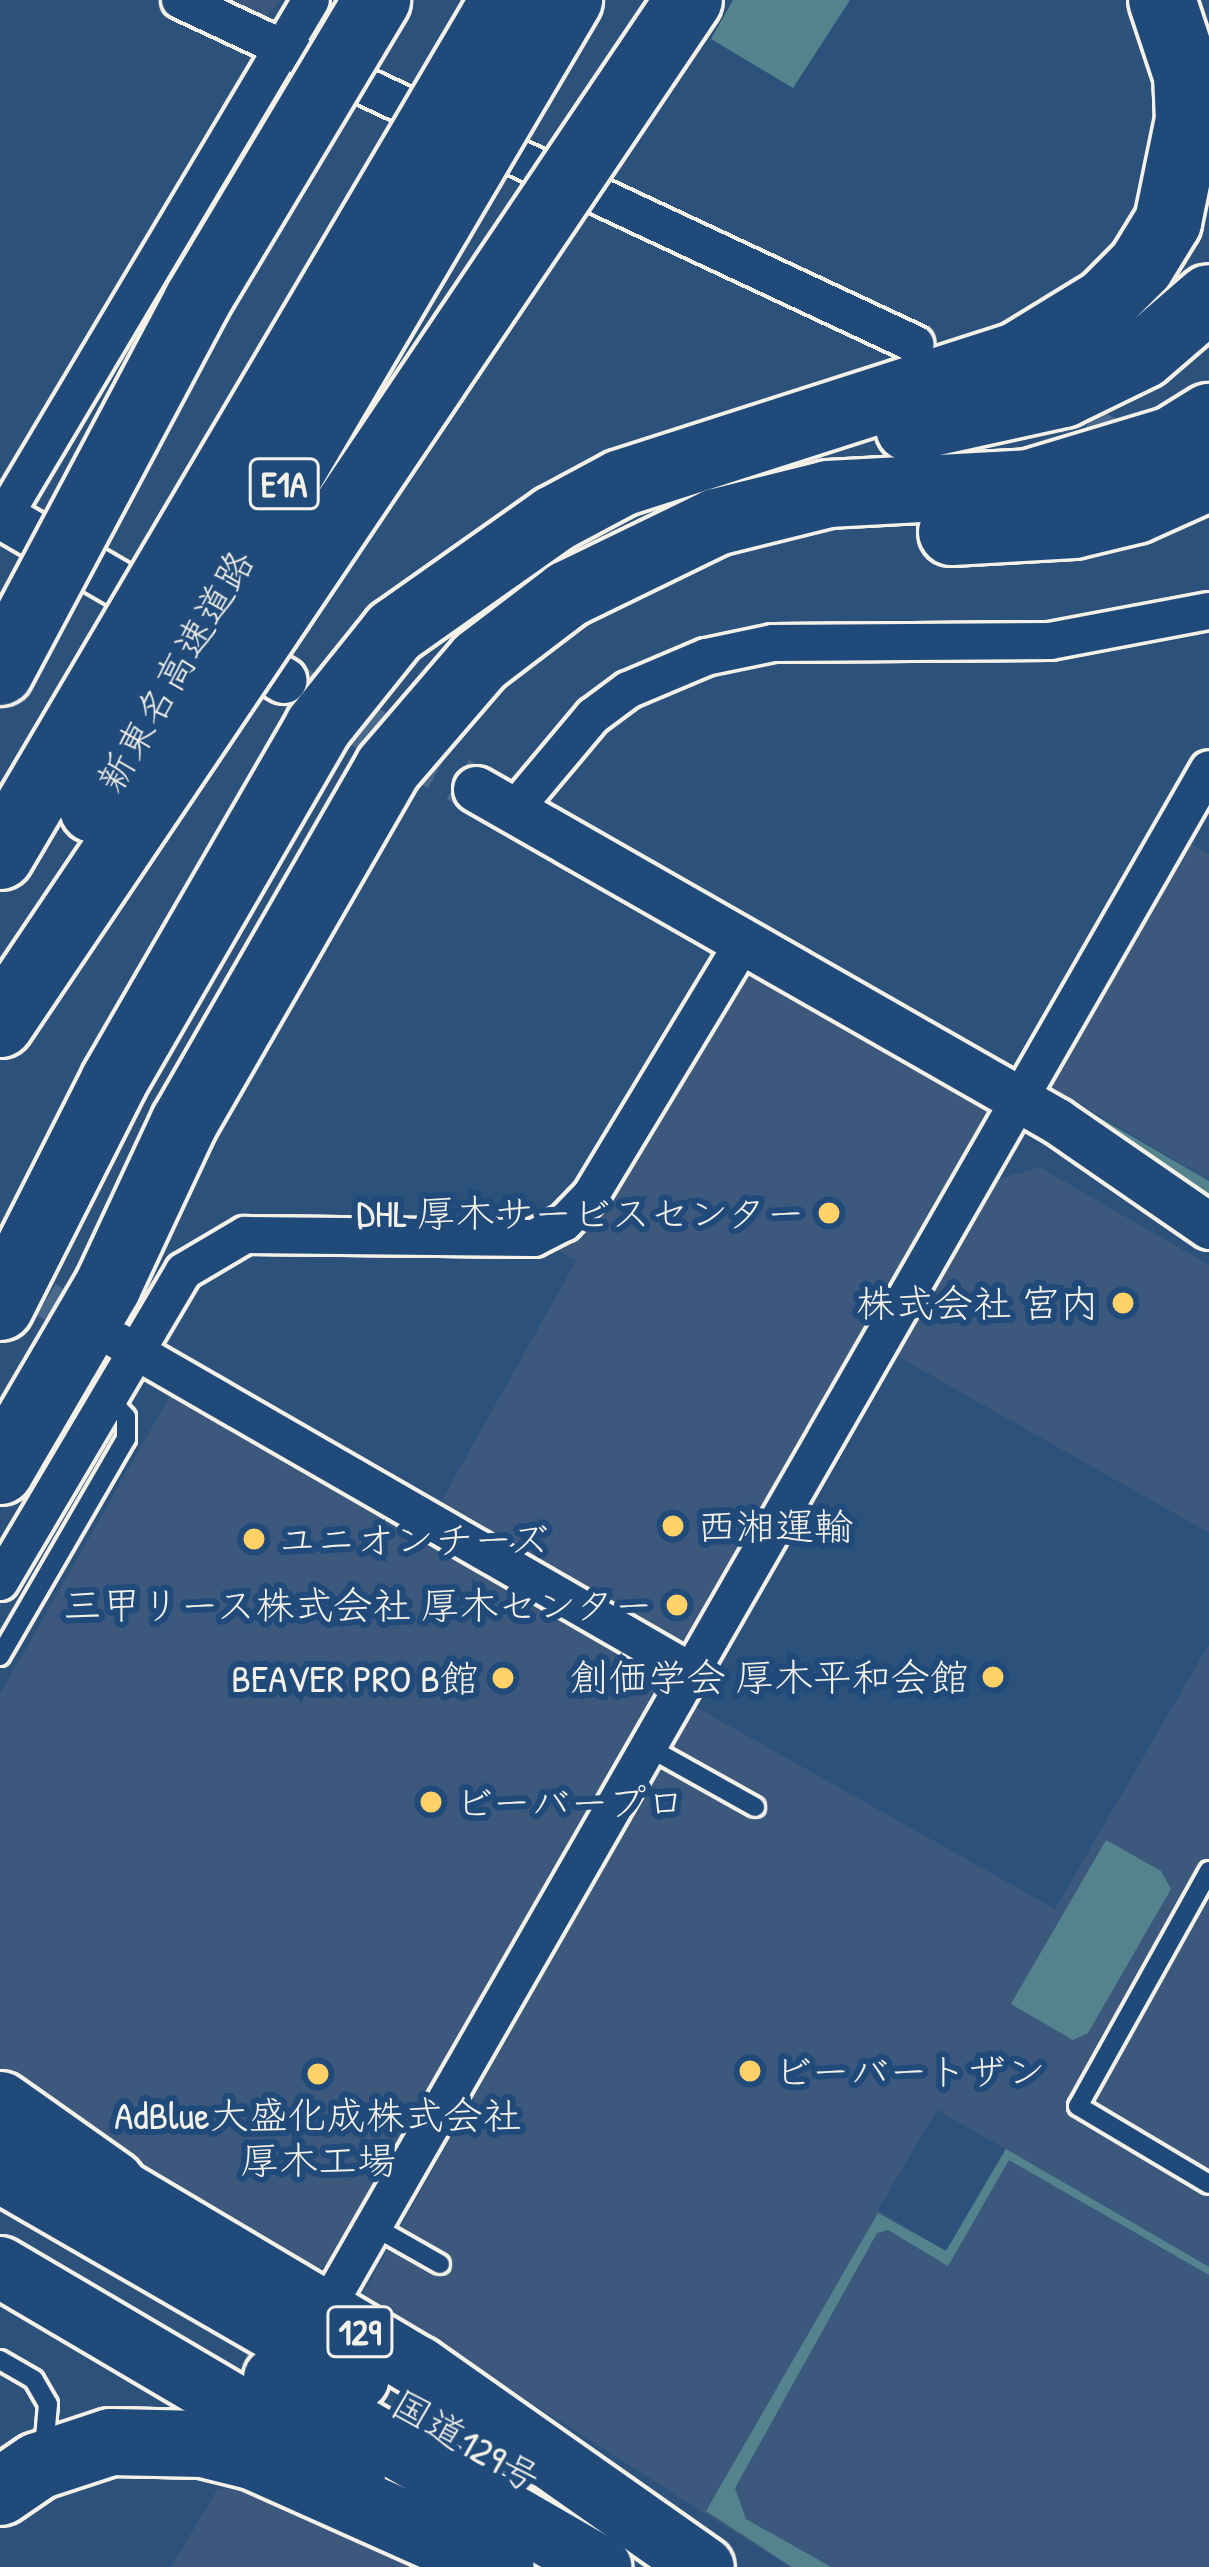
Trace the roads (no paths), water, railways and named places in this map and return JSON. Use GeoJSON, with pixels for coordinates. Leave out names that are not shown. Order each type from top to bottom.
{"type":"FeatureCollection","features":[{"type":"Feature","properties":{"kind":"highway"},"geometry":{"type":"LineString","coordinates":[[0,673],[197,301],[377,0]]}},
{"type":"Feature","properties":{"kind":"highway","name":"新東名高速道路"},"geometry":{"type":"LineString","coordinates":[[0,856],[504,0]]}},
{"type":"Feature","properties":{"kind":"highway","name":"新東名高速道路"},"geometry":{"type":"LineString","coordinates":[[0,969],[569,0]]}},
{"type":"Feature","properties":{"kind":"highway"},"geometry":{"type":"LineString","coordinates":[[0,1024],[689,0]]}},
{"type":"Feature","properties":{"kind":"highway"},"geometry":{"type":"LineString","coordinates":[[0,1307],[114,1081],[318,728],[394,632],[554,519],[686,458],[1017,356],[1106,302],[1168,222],[1182,172],[1187,75],[1168,12]]}},
{"type":"Feature","properties":{"kind":"highway"},"geometry":{"type":"LineString","coordinates":[[686,458],[944,424],[1063,394],[1143,355],[1209,298]]}},
{"type":"Feature","properties":{"kind":"highway"},"geometry":{"type":"LineString","coordinates":[[0,1471],[108,1286],[184,1123],[388,768],[425,719],[480,661],[568,594],[643,553],[774,504],[1029,483],[1083,471],[1172,440],[1209,417]]}},
{"type":"Feature","properties":{"kind":"highway"},"geometry":{"type":"LineString","coordinates":[[643,553],[776,534],[1074,526],[1136,510],[1209,478]]}},
{"type":"Feature","properties":{"kind":"highway"},"geometry":{"type":"LineString","coordinates":[[0,1241],[114,1081]]}},
{"type":"Feature","properties":{"kind":"highway"},"geometry":{"type":"LineString","coordinates":[[0,1383],[71,1263],[184,1123]]}},
{"type":"Feature","properties":{"kind":"highway"},"geometry":{"type":"LineString","coordinates":[[0,2105],[112,2184]]}},
{"type":"Feature","properties":{"kind":"highway","name":"129"},"geometry":{"type":"LineString","coordinates":[[0,2120],[419,2367],[704,2567]]}},
{"type":"Feature","properties":{"kind":"highway","name":"国道129号"},"geometry":{"type":"LineString","coordinates":[[0,2172],[683,2567]]}},
{"type":"Feature","properties":{"kind":"highway","name":"国道129号"},"geometry":{"type":"LineString","coordinates":[[0,2220],[601,2567]]}},
{"type":"Feature","properties":{"kind":"highway"},"geometry":{"type":"LineString","coordinates":[[0,2267],[510,2567]]}},
{"type":"Feature","properties":{"kind":"highway"},"geometry":{"type":"LineString","coordinates":[[19,2479],[111,2442],[203,2444],[256,2457],[501,2567]]}},
{"type":"Feature","properties":{"kind":"street"},"geometry":{"type":"LineString","coordinates":[[180,0],[915,344]]}},
{"type":"Feature","properties":{"kind":"street"},"geometry":{"type":"LineString","coordinates":[[283,680],[1,518],[311,0]]}},
{"type":"Feature","properties":{"kind":"street"},"geometry":{"type":"LineString","coordinates":[[1209,610],[1050,641],[773,643],[706,657],[628,690],[495,800],[1022,1100],[1151,1180],[1209,1226]]}},
{"type":"Feature","properties":{"kind":"street"},"geometry":{"type":"LineString","coordinates":[[325,2312],[1209,769]]}},
{"type":"Feature","properties":{"kind":"street"},"geometry":{"type":"LineString","coordinates":[[0,1582],[108,1398],[125,1345],[184,1270],[245,1235],[534,1238],[565,1223],[591,1195],[743,943]]}},
{"type":"Feature","properties":{"kind":"street"},"geometry":{"type":"LineString","coordinates":[[125,1345],[689,1670]]}},
{"type":"Feature","properties":{"kind":"lane"},"geometry":{"type":"LineString","coordinates":[[0,1656],[126,1439],[126,1418],[108,1398]]}},
{"type":"Feature","properties":{"kind":"lane"},"geometry":{"type":"LineString","coordinates":[[646,1746],[754,1807]]}},
{"type":"Feature","properties":{"kind":"lane"},"geometry":{"type":"LineString","coordinates":[[1209,1871],[1078,2106],[1209,2184]]}},
{"type":"Feature","properties":{"kind":"lane"},"geometry":{"type":"LineString","coordinates":[[373,2225],[440,2264]]}},
{"type":"Feature","properties":{"kind":"lane"},"geometry":{"type":"LineString","coordinates":[[0,2360],[34,2380],[48,2404],[50,2433],[19,2479]]}},
{"type":"Feature","properties":{"kind":"tunnel"},"geometry":{"type":"LineString","coordinates":[[1038,402],[1141,450]]}},
{"type":"Feature","properties":{"kind":"tunnel"},"geometry":{"type":"LineString","coordinates":[[283,680],[476,789]]}},
{"type":"Feature","properties":{"kind":"tunnel"},"geometry":{"type":"LineString","coordinates":[[0,1272],[101,1332]]}},
{"type":"Feature","properties":{"kind":"place","name":"DHL 厚木サービスセンター"},"geometry":{"type":"Point","coordinates":[829,1213]}},
{"type":"Feature","properties":{"kind":"place","name":"株式会社 宮内"},"geometry":{"type":"Point","coordinates":[1123,1303]}},
{"type":"Feature","properties":{"kind":"place","name":"西湘運輸"},"geometry":{"type":"Point","coordinates":[673,1526]}},
{"type":"Feature","properties":{"kind":"place","name":"ユニオンチーズ"},"geometry":{"type":"Point","coordinates":[254,1539]}},
{"type":"Feature","properties":{"kind":"place","name":"三甲リース株式会社 厚木センター"},"geometry":{"type":"Point","coordinates":[677,1605]}},
{"type":"Feature","properties":{"kind":"place","name":"創価学会 厚木平和会館"},"geometry":{"type":"Point","coordinates":[993,1677]}},
{"type":"Feature","properties":{"kind":"place","name":"BEAVER PRO B館"},"geometry":{"type":"Point","coordinates":[503,1678]}},
{"type":"Feature","properties":{"kind":"place","name":"ビーバープロ"},"geometry":{"type":"Point","coordinates":[431,1802]}},
{"type":"Feature","properties":{"kind":"place","name":"ビーバートザン"},"geometry":{"type":"Point","coordinates":[750,2071]}},
{"type":"Feature","properties":{"kind":"place","name":"AdBlue大盛化成株式会社 厚木工場"},"geometry":{"type":"Point","coordinates":[318,2074]}}]}
